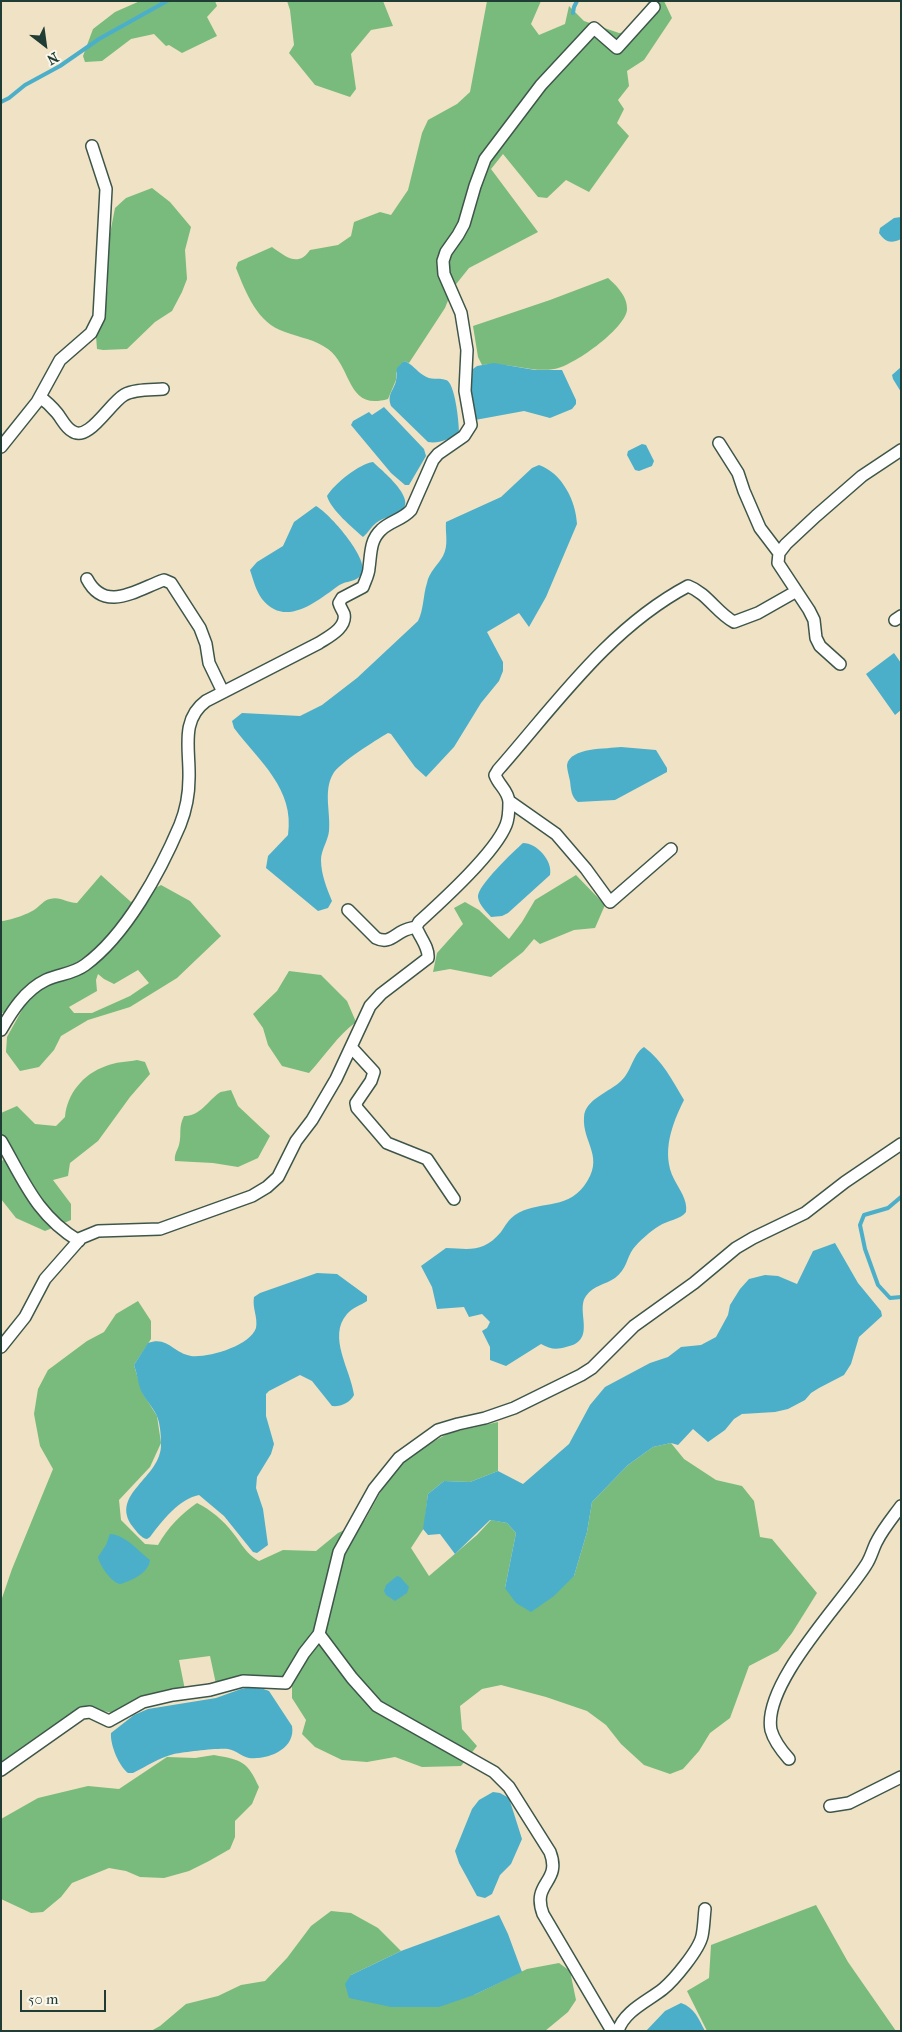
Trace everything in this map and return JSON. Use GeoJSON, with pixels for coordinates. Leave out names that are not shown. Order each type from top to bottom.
{"type":"FeatureCollection","features":[{"type":"Feature","properties":{"kind":"street"},"geometry":{"type":"LineString","coordinates":[[1,1030],[22,999],[33,988],[46,980],[71,973],[99,952],[121,928],[145,896],[174,840],[186,809],[190,777],[187,741],[190,719],[198,707],[223,692],[319,643],[335,632],[344,622],[344,614],[339,603],[342,598],[363,587],[369,569],[369,556],[376,536],[381,530],[407,515],[433,460],[438,454],[464,436],[471,425],[465,391],[467,350],[461,313],[444,274],[443,262],[446,252],[464,224],[474,186],[485,159],[541,85],[594,28],[617,48],[654,7]]}},
{"type":"Feature","properties":{"kind":"street"},"geometry":{"type":"LineString","coordinates":[[3,440],[40,397],[60,360],[90,333],[99,316],[106,189],[92,146]]}},
{"type":"Feature","properties":{"kind":"street"},"geometry":{"type":"LineString","coordinates":[[40,397],[49,404],[72,432],[79,435],[85,434],[92,428],[103,414],[126,394],[163,389]]}},
{"type":"Feature","properties":{"kind":"street"},"geometry":{"type":"LineString","coordinates":[[719,443],[738,474],[760,528],[779,553]]}},
{"type":"Feature","properties":{"kind":"street"},"geometry":{"type":"LineString","coordinates":[[840,664],[820,646],[816,638],[814,620],[778,563],[779,553],[804,527],[862,476],[901,450]]}},
{"type":"Feature","properties":{"kind":"street"},"geometry":{"type":"LineString","coordinates":[[87,579],[93,589],[112,598],[125,596],[158,582],[168,580],[176,589],[200,628],[206,644],[209,664],[223,692]]}},
{"type":"Feature","properties":{"kind":"street"},"geometry":{"type":"LineString","coordinates":[[1,1348],[25,1317],[45,1279],[79,1241],[88,1234],[98,1231],[160,1229],[252,1196],[267,1187],[278,1177],[284,1168],[288,1155],[336,1079],[370,1006],[381,994],[428,958],[425,944],[420,939],[416,928],[419,922],[455,887],[494,844],[506,825],[509,801],[507,791],[498,783],[495,776],[498,770],[596,657],[625,629],[650,609],[688,586],[706,597],[725,617],[734,622],[796,592]]}},
{"type":"Feature","properties":{"kind":"street"},"geometry":{"type":"LineString","coordinates":[[509,801],[556,834],[586,869],[610,902],[671,849]]}},
{"type":"Feature","properties":{"kind":"street"},"geometry":{"type":"LineString","coordinates":[[348,910],[381,941],[392,938],[404,930],[416,928]]}},
{"type":"Feature","properties":{"kind":"street"},"geometry":{"type":"LineString","coordinates":[[351,1047],[374,1072],[371,1081],[356,1103],[357,1108],[387,1143],[428,1159],[454,1199]]}},
{"type":"Feature","properties":{"kind":"street"},"geometry":{"type":"LineString","coordinates":[[1,1141],[31,1196],[42,1211],[61,1229],[79,1241]]}},
{"type":"Feature","properties":{"kind":"street"},"geometry":{"type":"LineString","coordinates":[[1,1770],[82,1713],[90,1712],[109,1721],[143,1702],[173,1695],[210,1690],[243,1681],[286,1683],[304,1653],[320,1634],[339,1552],[374,1489],[399,1458],[438,1430],[485,1418],[514,1408],[582,1375],[592,1368],[634,1326],[694,1283],[736,1248],[806,1213],[845,1182],[901,1144]]}},
{"type":"Feature","properties":{"kind":"street"},"geometry":{"type":"LineString","coordinates":[[789,1759],[778,1746],[771,1729],[772,1706],[785,1679],[810,1637],[867,1564],[877,1540],[901,1506]]}},
{"type":"Feature","properties":{"kind":"street"},"geometry":{"type":"LineString","coordinates":[[320,1634],[352,1678],[377,1706],[494,1772],[509,1787],[550,1852],[554,1863],[553,1873],[539,1896],[539,1903],[543,1914],[612,2031]]}},
{"type":"Feature","properties":{"kind":"street"},"geometry":{"type":"LineString","coordinates":[[830,1806],[849,1802],[901,1777]]}},
{"type":"Feature","properties":{"kind":"street"},"geometry":{"type":"LineString","coordinates":[[618,2031],[620,2023],[665,1988],[684,1966],[702,1938],[706,1909]]}},
{"type":"Feature","properties":{"kind":"green space"},"geometry":{"type":"Polygon","coordinates":[[[140,1],[215,1],[217,6],[207,17],[217,36],[182,53],[169,45],[166,46],[154,34],[131,39],[102,61],[85,62],[83,56],[93,29],[115,12],[140,1]]]}},
{"type":"Feature","properties":{"kind":"green space"},"geometry":{"type":"Polygon","coordinates":[[[287,1],[383,1],[393,26],[371,30],[351,54],[356,89],[350,97],[315,85],[289,53],[294,45],[290,10],[287,1]]]}},
{"type":"Feature","properties":{"kind":"green space"},"geometry":{"type":"Polygon","coordinates":[[[487,1],[541,1],[531,24],[539,35],[565,24],[569,6],[584,21],[619,33],[642,31],[647,4],[650,1],[664,1],[672,18],[644,60],[627,71],[629,86],[618,100],[624,109],[617,123],[629,136],[589,192],[566,180],[547,198],[538,197],[503,154],[491,169],[538,232],[469,268],[453,288],[445,308],[409,363],[404,361],[396,373],[396,380],[388,399],[374,401],[364,399],[357,393],[336,357],[328,349],[312,341],[275,328],[267,322],[254,306],[236,268],[238,262],[272,247],[291,259],[301,258],[310,250],[338,245],[351,236],[354,222],[380,212],[391,215],[408,190],[422,133],[428,120],[457,104],[470,92],[487,1]]]}},
{"type":"Feature","properties":{"kind":"green space"},"geometry":{"type":"Polygon","coordinates":[[[152,188],[170,202],[191,227],[185,250],[187,279],[172,311],[155,322],[127,349],[97,349],[96,336],[103,323],[108,285],[108,244],[115,208],[126,198],[152,188]]]}},
{"type":"Feature","properties":{"kind":"green space"},"geometry":{"type":"Polygon","coordinates":[[[608,278],[618,288],[626,301],[627,310],[624,318],[608,336],[573,362],[562,367],[545,370],[500,364],[482,365],[478,357],[473,326],[608,278]]]}},
{"type":"Feature","properties":{"kind":"green space"},"geometry":{"type":"Polygon","coordinates":[[[101,875],[131,902],[161,885],[190,901],[221,936],[177,978],[130,1007],[88,1020],[61,1036],[54,1050],[39,1067],[20,1071],[6,1052],[7,1037],[22,1010],[1,1013],[1,921],[13,919],[34,910],[50,899],[57,898],[77,903],[101,875]],[[138,970],[114,984],[98,974],[96,980],[97,991],[69,1007],[74,1013],[92,1013],[130,996],[149,983],[138,970]]]}},
{"type":"Feature","properties":{"kind":"green space"},"geometry":{"type":"Polygon","coordinates":[[[576,875],[605,905],[595,928],[574,930],[540,944],[534,939],[523,952],[491,977],[450,969],[433,972],[437,953],[463,924],[454,908],[465,902],[479,910],[509,939],[535,900],[576,875]]]}},
{"type":"Feature","properties":{"kind":"green space"},"geometry":{"type":"Polygon","coordinates":[[[289,971],[321,975],[347,1001],[356,1022],[337,1040],[309,1073],[282,1066],[268,1045],[263,1028],[253,1014],[277,991],[289,971]]]}},
{"type":"Feature","properties":{"kind":"green space"},"geometry":{"type":"Polygon","coordinates":[[[137,1060],[145,1062],[150,1074],[130,1097],[98,1141],[70,1163],[68,1176],[53,1180],[71,1204],[71,1220],[45,1231],[16,1218],[1,1199],[1,1162],[4,1159],[1,1154],[1,1113],[17,1106],[35,1124],[56,1126],[65,1117],[69,1100],[73,1093],[90,1074],[110,1065],[137,1060]]]}},
{"type":"Feature","properties":{"kind":"green space"},"geometry":{"type":"Polygon","coordinates":[[[231,1090],[238,1106],[270,1136],[258,1158],[238,1167],[213,1163],[175,1161],[184,1116],[189,1116],[199,1111],[219,1093],[231,1090]]]}},
{"type":"Feature","properties":{"kind":"green space"},"geometry":{"type":"Polygon","coordinates":[[[138,1301],[151,1321],[151,1339],[134,1365],[142,1392],[157,1416],[161,1443],[150,1467],[119,1500],[121,1520],[145,1544],[158,1545],[175,1521],[197,1503],[221,1520],[248,1552],[259,1561],[283,1550],[316,1551],[338,1533],[365,1520],[385,1484],[411,1454],[449,1433],[498,1422],[498,1471],[470,1482],[444,1481],[428,1494],[424,1528],[411,1548],[429,1576],[477,1535],[491,1520],[507,1523],[516,1533],[505,1588],[574,1576],[587,1532],[592,1502],[628,1465],[653,1447],[671,1443],[684,1459],[716,1480],[742,1486],[754,1501],[760,1537],[772,1539],[817,1593],[792,1633],[778,1651],[749,1666],[730,1718],[710,1733],[699,1751],[683,1769],[670,1774],[644,1765],[621,1744],[606,1725],[587,1711],[546,1697],[501,1685],[482,1689],[460,1706],[462,1729],[477,1746],[461,1766],[422,1767],[395,1757],[367,1762],[342,1760],[315,1747],[302,1734],[306,1720],[292,1698],[292,1684],[284,1677],[216,1684],[210,1656],[179,1660],[185,1690],[113,1713],[93,1709],[1,1766],[1,1601],[53,1469],[40,1446],[34,1414],[38,1389],[48,1370],[87,1341],[104,1332],[116,1314],[138,1301]]]}},
{"type":"Feature","properties":{"kind":"green space"},"geometry":{"type":"Polygon","coordinates":[[[214,1755],[231,1758],[242,1763],[251,1772],[259,1787],[252,1804],[235,1821],[235,1837],[230,1849],[189,1871],[164,1878],[140,1877],[126,1871],[109,1868],[72,1883],[61,1897],[43,1912],[31,1913],[1,1899],[1,1819],[38,1798],[88,1786],[119,1789],[167,1757],[195,1758],[214,1755]]]}},
{"type":"Feature","properties":{"kind":"green space"},"geometry":{"type":"Polygon","coordinates":[[[816,1905],[848,1962],[896,2031],[707,2031],[687,1991],[709,1978],[711,1945],[816,1905]]]}},
{"type":"Feature","properties":{"kind":"green space"},"geometry":{"type":"Polygon","coordinates":[[[331,1911],[351,1913],[378,1928],[401,1951],[351,1975],[474,1995],[527,1969],[559,1963],[570,1971],[576,2000],[568,2012],[545,2031],[151,2031],[160,2026],[186,2004],[218,1996],[241,1985],[265,1981],[287,1958],[311,1926],[331,1911]]]}},
{"type":"Feature","properties":{"kind":"water"},"geometry":{"type":"Polygon","coordinates":[[[901,217],[901,239],[888,241],[879,233],[880,228],[894,218],[901,217]]]}},
{"type":"Feature","properties":{"kind":"water"},"geometry":{"type":"Polygon","coordinates":[[[404,361],[426,377],[443,379],[449,382],[457,412],[459,432],[456,435],[440,442],[428,442],[391,406],[390,396],[396,381],[397,368],[404,361]]]}},
{"type":"Feature","properties":{"kind":"water"},"geometry":{"type":"Polygon","coordinates":[[[494,363],[535,370],[562,370],[576,400],[576,404],[572,409],[550,418],[524,411],[475,420],[471,417],[469,372],[477,366],[494,363]]]}},
{"type":"Feature","properties":{"kind":"water"},"geometry":{"type":"Polygon","coordinates":[[[901,367],[901,392],[892,375],[901,367]]]}},
{"type":"Feature","properties":{"kind":"water"},"geometry":{"type":"Polygon","coordinates":[[[384,407],[424,449],[426,456],[409,485],[405,485],[391,473],[351,425],[353,421],[369,412],[372,415],[384,407]]]}},
{"type":"Feature","properties":{"kind":"water"},"geometry":{"type":"Polygon","coordinates":[[[642,444],[646,445],[654,461],[652,466],[639,471],[635,470],[627,455],[628,451],[642,444]]]}},
{"type":"Feature","properties":{"kind":"water"},"geometry":{"type":"Polygon","coordinates":[[[373,462],[402,492],[405,506],[401,511],[376,523],[363,537],[338,513],[327,496],[347,475],[361,466],[373,462]]]}},
{"type":"Feature","properties":{"kind":"water"},"geometry":{"type":"Polygon","coordinates":[[[539,465],[554,474],[561,481],[571,497],[577,524],[546,597],[529,627],[519,613],[487,632],[503,662],[503,671],[499,681],[481,703],[454,747],[426,777],[415,767],[391,734],[388,733],[350,758],[333,774],[328,788],[329,831],[321,860],[323,876],[332,901],[328,908],[318,911],[266,868],[268,856],[288,835],[289,819],[286,804],[281,790],[273,777],[234,728],[232,721],[242,713],[300,716],[322,705],[357,678],[418,621],[428,579],[445,552],[446,522],[501,497],[532,468],[539,465]]]}},
{"type":"Feature","properties":{"kind":"water"},"geometry":{"type":"Polygon","coordinates":[[[316,506],[330,517],[354,547],[363,566],[362,573],[354,580],[341,584],[310,605],[290,612],[280,611],[271,607],[262,599],[256,589],[250,570],[257,562],[283,546],[294,522],[316,506]]]}},
{"type":"Feature","properties":{"kind":"water"},"geometry":{"type":"Polygon","coordinates":[[[894,653],[901,663],[901,710],[895,715],[866,674],[894,653]]]}},
{"type":"Feature","properties":{"kind":"water"},"geometry":{"type":"Polygon","coordinates":[[[621,747],[656,750],[667,768],[667,772],[615,800],[578,802],[571,790],[567,765],[570,759],[575,755],[590,750],[621,747]]]}},
{"type":"Feature","properties":{"kind":"water"},"geometry":{"type":"Polygon","coordinates":[[[523,843],[534,846],[543,854],[549,864],[550,875],[508,913],[502,916],[491,917],[480,903],[479,892],[497,869],[523,843]]]}},
{"type":"Feature","properties":{"kind":"water"},"geometry":{"type":"Polygon","coordinates":[[[644,1047],[662,1065],[684,1100],[672,1129],[668,1159],[674,1179],[684,1199],[686,1212],[681,1217],[666,1222],[645,1236],[633,1249],[619,1275],[596,1287],[586,1296],[583,1302],[583,1332],[581,1339],[576,1344],[556,1349],[541,1344],[506,1366],[490,1360],[490,1347],[482,1331],[487,1328],[490,1322],[482,1314],[469,1317],[464,1307],[437,1309],[432,1287],[421,1266],[446,1248],[469,1249],[482,1247],[494,1239],[515,1215],[524,1210],[560,1202],[576,1194],[584,1186],[593,1167],[592,1150],[584,1126],[585,1111],[593,1101],[625,1077],[637,1054],[644,1047]]]}},
{"type":"Feature","properties":{"kind":"water"},"geometry":{"type":"Polygon","coordinates":[[[835,1243],[858,1283],[881,1311],[882,1316],[859,1337],[851,1364],[844,1375],[819,1388],[805,1400],[788,1409],[775,1412],[742,1414],[734,1419],[725,1430],[708,1442],[693,1429],[678,1445],[671,1443],[653,1447],[628,1465],[592,1502],[587,1532],[574,1576],[554,1596],[531,1612],[516,1603],[505,1588],[516,1533],[507,1523],[490,1520],[455,1554],[440,1534],[428,1535],[423,1529],[428,1494],[444,1481],[470,1482],[498,1471],[523,1484],[569,1444],[590,1405],[605,1387],[650,1363],[668,1357],[681,1347],[701,1345],[716,1337],[728,1315],[730,1305],[749,1279],[765,1275],[778,1276],[797,1284],[813,1251],[835,1243]]]}},
{"type":"Feature","properties":{"kind":"water"},"geometry":{"type":"Polygon","coordinates":[[[317,1273],[337,1274],[367,1296],[367,1301],[347,1314],[341,1323],[339,1333],[342,1354],[354,1395],[344,1404],[332,1406],[312,1381],[300,1375],[266,1394],[266,1416],[274,1444],[271,1454],[257,1477],[256,1488],[263,1509],[268,1545],[257,1553],[253,1552],[224,1516],[199,1495],[178,1506],[147,1539],[139,1535],[127,1515],[127,1505],[131,1495],[154,1467],[159,1456],[161,1444],[157,1417],[141,1391],[134,1365],[148,1343],[155,1341],[166,1343],[180,1352],[191,1356],[207,1355],[228,1350],[246,1340],[256,1328],[254,1297],[260,1293],[317,1273]]]}},
{"type":"Feature","properties":{"kind":"water"},"geometry":{"type":"Polygon","coordinates":[[[110,1534],[127,1540],[150,1560],[143,1573],[134,1579],[120,1584],[106,1573],[98,1557],[106,1545],[110,1534]]]}},
{"type":"Feature","properties":{"kind":"water"},"geometry":{"type":"Polygon","coordinates":[[[397,1576],[409,1587],[407,1593],[395,1601],[386,1595],[384,1591],[386,1585],[397,1576]]]}},
{"type":"Feature","properties":{"kind":"water"},"geometry":{"type":"Polygon","coordinates":[[[255,1686],[269,1691],[292,1726],[290,1741],[285,1747],[272,1755],[249,1758],[228,1749],[179,1753],[153,1762],[133,1773],[128,1773],[118,1760],[112,1743],[111,1733],[134,1715],[148,1709],[216,1698],[255,1686]]]}},
{"type":"Feature","properties":{"kind":"water"},"geometry":{"type":"Polygon","coordinates":[[[493,1792],[500,1793],[509,1798],[522,1839],[511,1864],[500,1875],[492,1894],[485,1898],[477,1896],[459,1863],[455,1851],[472,1809],[479,1800],[493,1792]]]}},
{"type":"Feature","properties":{"kind":"water"},"geometry":{"type":"Polygon","coordinates":[[[499,1915],[522,1972],[474,1995],[439,2007],[391,2007],[349,1998],[345,1984],[351,1975],[401,1951],[499,1915]]]}},
{"type":"Feature","properties":{"kind":"water"},"geometry":{"type":"Polygon","coordinates":[[[681,2003],[693,2011],[705,2031],[646,2031],[665,2011],[681,2003]]]}},
{"type":"Feature","properties":{"kind":"waterway"},"geometry":{"type":"LineString","coordinates":[[1,102],[25,85],[60,66],[99,39],[167,1]]}},
{"type":"Feature","properties":{"kind":"waterway"},"geometry":{"type":"LineString","coordinates":[[573,13],[577,1]]}},
{"type":"Feature","properties":{"kind":"waterway"},"geometry":{"type":"LineString","coordinates":[[901,1197],[888,1208],[864,1215],[860,1225],[865,1249],[878,1285],[890,1298],[901,1297]]}}]}
